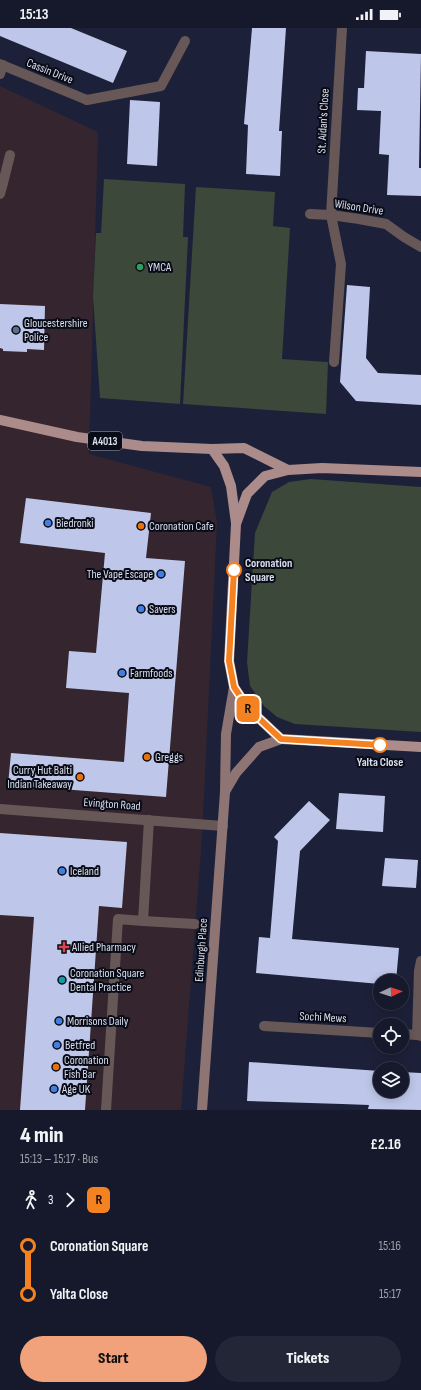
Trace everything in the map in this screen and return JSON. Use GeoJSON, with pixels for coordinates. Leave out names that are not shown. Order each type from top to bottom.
{"type":"FeatureCollection","features":[{"type":"Feature","properties":{"kind":"main road","name":"A4013"},"geometry":{"type":"LineString","coordinates":[[0,420],[85,438],[142,446],[212,449],[244,448],[288,470]]}},
{"type":"Feature","properties":{"kind":"main road","name":"A4013"},"geometry":{"type":"LineString","coordinates":[[212,449],[224,466],[231,486],[236,524],[229,661],[234,687],[248,708],[281,739]]}},
{"type":"Feature","properties":{"kind":"main road","name":"A4013"},"geometry":{"type":"LineString","coordinates":[[236,524],[248,494],[265,476],[288,470],[322,468],[421,472]]}},
{"type":"Feature","properties":{"kind":"main road"},"geometry":{"type":"LineString","coordinates":[[281,739],[421,747]]}},
{"type":"Feature","properties":{"kind":"street","name":"St. Aidan's Close"},"geometry":{"type":"LineString","coordinates":[[334,362],[341,264],[331,215],[342,28]]}},
{"type":"Feature","properties":{"kind":"street","name":"Cassin Drive"},"geometry":{"type":"LineString","coordinates":[[1,68],[87,100],[161,86],[185,41]]}},
{"type":"Feature","properties":{"kind":"street"},"geometry":{"type":"LineString","coordinates":[[0,194],[1,182],[10,155]]}},
{"type":"Feature","properties":{"kind":"street","name":"Wilson Drive"},"geometry":{"type":"LineString","coordinates":[[310,214],[331,215],[386,224],[421,247]]}},
{"type":"Feature","properties":{"kind":"street","name":"Edinburgh Place"},"geometry":{"type":"LineString","coordinates":[[202,1110],[223,826],[226,734],[234,687]]}},
{"type":"Feature","properties":{"kind":"street","name":"Edinburgh Place"},"geometry":{"type":"LineString","coordinates":[[225,792],[236,773],[258,747],[281,739]]}},
{"type":"Feature","properties":{"kind":"street","name":"Evington Road"},"geometry":{"type":"LineString","coordinates":[[0,809],[223,826]]}},
{"type":"Feature","properties":{"kind":"street"},"geometry":{"type":"LineString","coordinates":[[143,921],[149,820]]}},
{"type":"Feature","properties":{"kind":"street"},"geometry":{"type":"LineString","coordinates":[[106,1110],[118,919],[195,924]]}},
{"type":"Feature","properties":{"kind":"street"},"geometry":{"type":"LineString","coordinates":[[409,1034],[419,1035],[419,971],[421,961]]}},
{"type":"Feature","properties":{"kind":"street","name":"Sochi Mews"},"geometry":{"type":"LineString","coordinates":[[264,1026],[373,1033]]}},
{"type":"Feature","properties":{"kind":"shaded area"},"geometry":{"type":"Polygon","coordinates":[[[0,86],[98,132],[89,454],[211,487],[217,523],[202,837],[181,1110],[0,1110],[0,86]]]}},
{"type":"Feature","properties":{"kind":"green space"},"geometry":{"type":"Polygon","coordinates":[[[104,179],[185,184],[183,237],[188,237],[180,404],[100,398],[93,297],[96,233],[101,233],[104,179]]]}},
{"type":"Feature","properties":{"kind":"green space"},"geometry":{"type":"Polygon","coordinates":[[[196,187],[275,192],[273,226],[290,228],[282,359],[328,362],[326,414],[183,404],[196,187]]]}},
{"type":"Feature","properties":{"kind":"green space","name":"Coronation Square"},"geometry":{"type":"Polygon","coordinates":[[[311,479],[421,487],[421,732],[295,724],[277,717],[264,706],[250,686],[247,662],[255,533],[272,492],[289,482],[311,479]]]}},
{"type":"Feature","properties":{"kind":"building"},"geometry":{"type":"Polygon","coordinates":[[[0,28],[71,28],[127,51],[113,83],[0,36],[0,28]]]}},
{"type":"Feature","properties":{"kind":"building"},"geometry":{"type":"Polygon","coordinates":[[[252,28],[286,28],[279,131],[282,131],[280,176],[246,174],[248,125],[244,124],[252,28]]]}},
{"type":"Feature","properties":{"kind":"building"},"geometry":{"type":"Polygon","coordinates":[[[366,51],[421,54],[419,168],[421,168],[421,196],[387,195],[389,155],[379,154],[381,111],[357,110],[358,88],[364,88],[366,51]]]}},
{"type":"Feature","properties":{"kind":"building"},"geometry":{"type":"Polygon","coordinates":[[[130,100],[160,102],[157,166],[127,164],[130,100]]]}},
{"type":"Feature","properties":{"kind":"building"},"geometry":{"type":"Polygon","coordinates":[[[347,285],[370,287],[366,358],[378,373],[421,375],[421,405],[356,401],[340,382],[347,285]]]}},
{"type":"Feature","properties":{"kind":"building"},"geometry":{"type":"Polygon","coordinates":[[[0,304],[45,306],[44,350],[27,349],[27,352],[3,351],[3,349],[0,348],[0,304]]]}},
{"type":"Feature","properties":{"kind":"building"},"geometry":{"type":"Polygon","coordinates":[[[26,498],[151,513],[146,558],[185,561],[166,797],[8,785],[11,753],[124,762],[129,693],[66,688],[69,651],[96,653],[105,553],[20,543],[26,498]]]}},
{"type":"Feature","properties":{"kind":"building"},"geometry":{"type":"Polygon","coordinates":[[[339,793],[385,796],[383,832],[336,829],[339,793]]]}},
{"type":"Feature","properties":{"kind":"building"},"geometry":{"type":"Polygon","coordinates":[[[309,801],[330,820],[300,851],[292,939],[399,948],[397,974],[373,974],[373,983],[256,973],[259,937],[270,938],[278,841],[274,837],[309,801]]]}},
{"type":"Feature","properties":{"kind":"building"},"geometry":{"type":"Polygon","coordinates":[[[0,833],[127,842],[122,908],[99,906],[85,1110],[20,1110],[34,917],[0,915],[0,833]]]}},
{"type":"Feature","properties":{"kind":"building"},"geometry":{"type":"Polygon","coordinates":[[[385,858],[418,860],[416,888],[382,886],[385,858]]]}},
{"type":"Feature","properties":{"kind":"building"},"geometry":{"type":"Polygon","coordinates":[[[249,1062],[373,1071],[373,1098],[409,1098],[409,1072],[421,1073],[421,1110],[368,1109],[369,1105],[247,1101],[249,1062]]]}},
{"type":"Feature","properties":{"kind":"bus line","name":"R"},"geometry":{"type":"LineString","coordinates":[[234,570],[229,661],[234,687],[248,708],[281,739],[380,745]]}},
{"type":"Feature","properties":{"kind":"place","name":"YMCA"},"geometry":{"type":"Point","coordinates":[140,267]}},
{"type":"Feature","properties":{"kind":"place","name":"Gloucestershire Police"},"geometry":{"type":"Point","coordinates":[16,330]}},
{"type":"Feature","properties":{"kind":"place","name":"Biedronki"},"geometry":{"type":"Point","coordinates":[48,523]}},
{"type":"Feature","properties":{"kind":"place","name":"Coronation Cafe"},"geometry":{"type":"Point","coordinates":[141,526]}},
{"type":"Feature","properties":{"kind":"place","name":"Coronation Square"},"geometry":{"type":"Point","coordinates":[234,570]}},
{"type":"Feature","properties":{"kind":"place","name":"The Vape Escape"},"geometry":{"type":"Point","coordinates":[161,574]}},
{"type":"Feature","properties":{"kind":"place","name":"Savers"},"geometry":{"type":"Point","coordinates":[141,609]}},
{"type":"Feature","properties":{"kind":"place","name":"Farmfoods"},"geometry":{"type":"Point","coordinates":[122,673]}},
{"type":"Feature","properties":{"kind":"place","name":"Yalta Close"},"geometry":{"type":"Point","coordinates":[380,745]}},
{"type":"Feature","properties":{"kind":"place","name":"Greggs"},"geometry":{"type":"Point","coordinates":[147,757]}},
{"type":"Feature","properties":{"kind":"place","name":"Curry Hut Balti Indian Takeaway"},"geometry":{"type":"Point","coordinates":[80,777]}},
{"type":"Feature","properties":{"kind":"place","name":"Iceland"},"geometry":{"type":"Point","coordinates":[62,871]}},
{"type":"Feature","properties":{"kind":"place","name":"Allied Pharmacy"},"geometry":{"type":"Point","coordinates":[64,947]}},
{"type":"Feature","properties":{"kind":"place","name":"Coronation Square Dental Practice"},"geometry":{"type":"Point","coordinates":[62,980]}},
{"type":"Feature","properties":{"kind":"place","name":"Morrisons Daily"},"geometry":{"type":"Point","coordinates":[59,1021]}},
{"type":"Feature","properties":{"kind":"place","name":"Betfred"},"geometry":{"type":"Point","coordinates":[57,1045]}},
{"type":"Feature","properties":{"kind":"place","name":"Coronation Fish Bar"},"geometry":{"type":"Point","coordinates":[56,1067]}},
{"type":"Feature","properties":{"kind":"place","name":"Age UK"},"geometry":{"type":"Point","coordinates":[54,1089]}}]}
